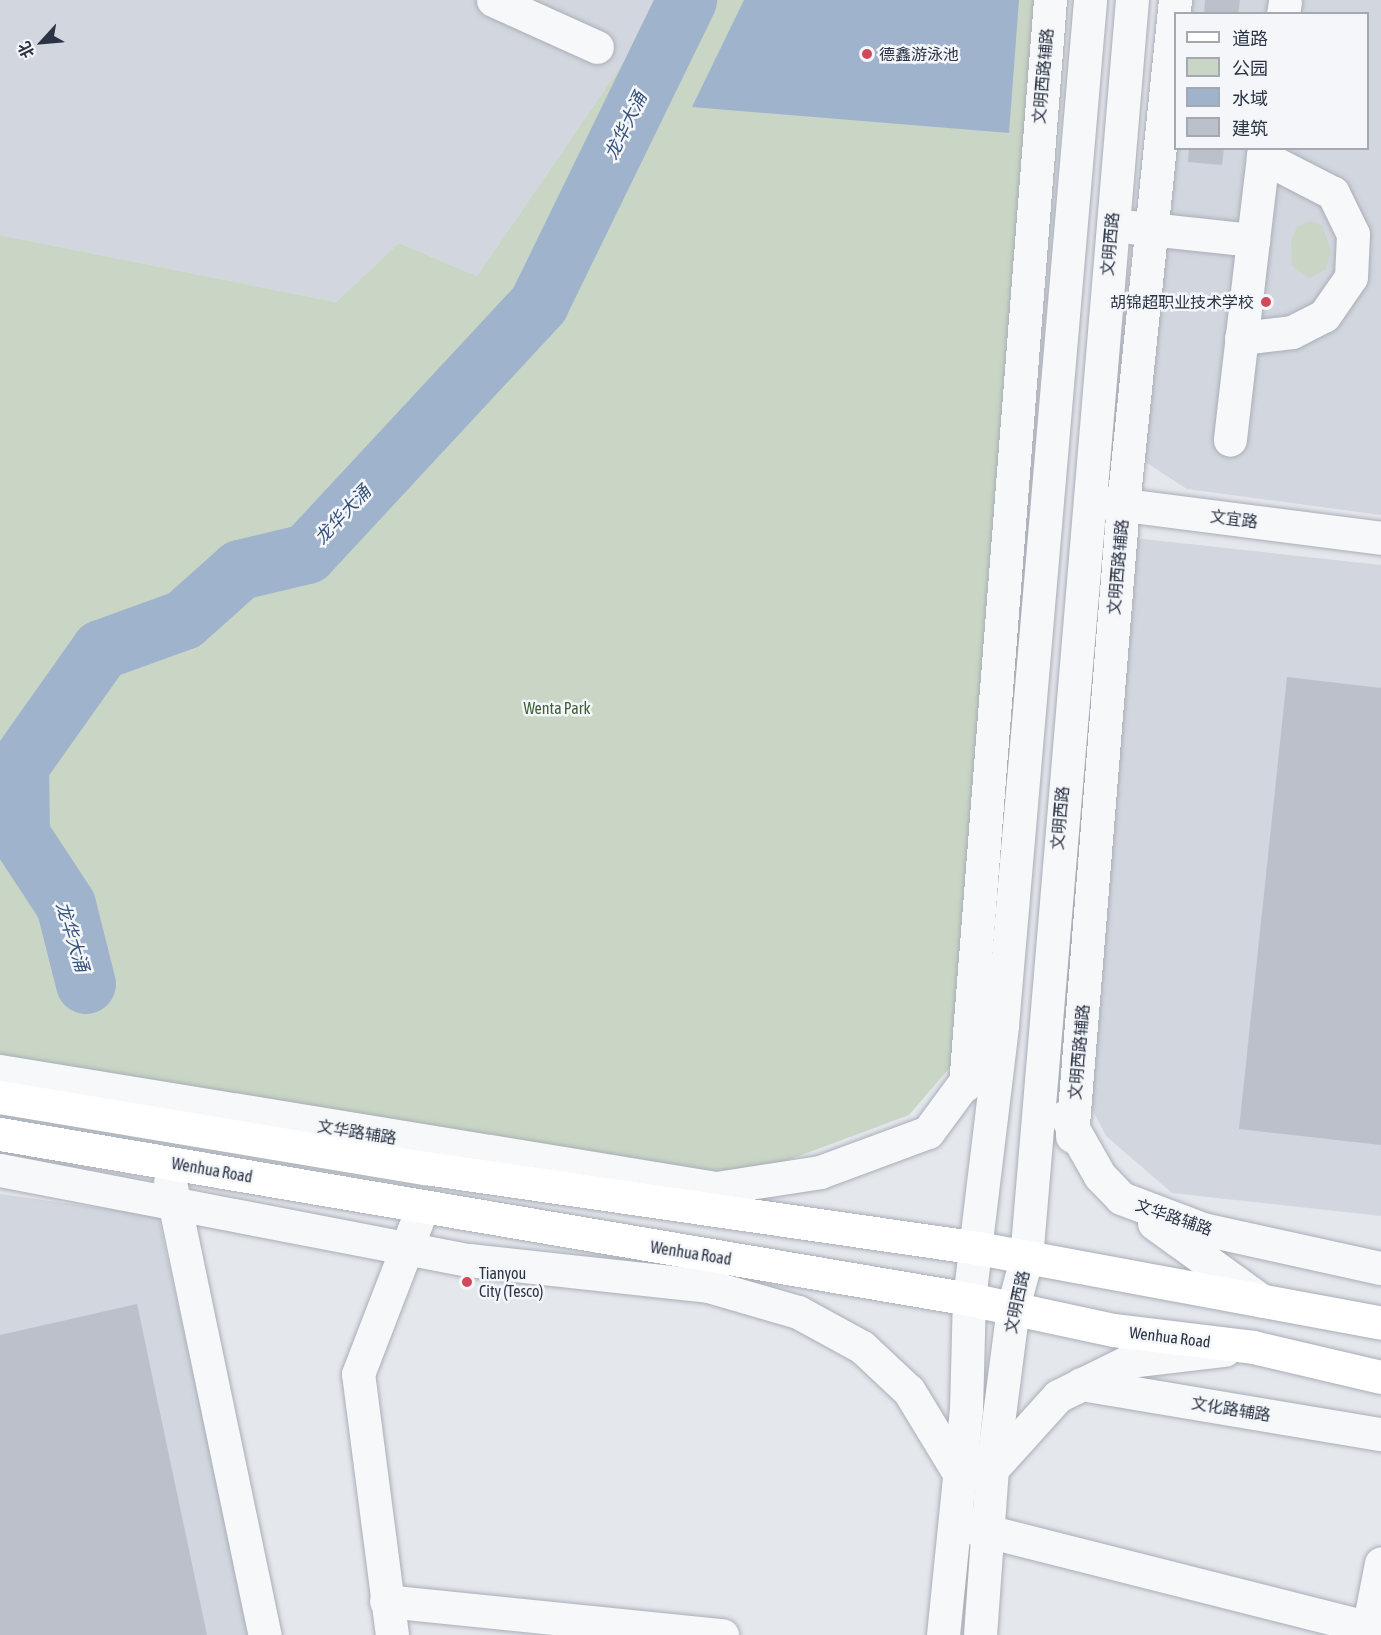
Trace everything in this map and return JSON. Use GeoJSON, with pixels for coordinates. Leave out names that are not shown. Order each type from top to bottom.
{"type":"FeatureCollection","features":[{"type":"Feature","properties":{"kind":"main road"},"geometry":{"type":"LineString","coordinates":[[0,1097],[425,1168],[714,1197],[1026,1259],[1381,1323]]}},
{"type":"Feature","properties":{"kind":"main road","name":"Wenhua Road"},"geometry":{"type":"LineString","coordinates":[[0,1134],[165,1161],[422,1208],[709,1272],[969,1299],[1113,1330],[1253,1347],[1381,1377]]}},
{"type":"Feature","properties":{"kind":"street"},"geometry":{"type":"LineString","coordinates":[[493,0],[597,47]]}},
{"type":"Feature","properties":{"kind":"street","name":"文明西路辅路"},"geometry":{"type":"LineString","coordinates":[[965,1085],[1050,0]]}},
{"type":"Feature","properties":{"kind":"street"},"geometry":{"type":"LineString","coordinates":[[943,1635],[960,1475],[969,1299],[978,1248],[1002,1025],[1089,0]]}},
{"type":"Feature","properties":{"kind":"street","name":"文明西路"},"geometry":{"type":"LineString","coordinates":[[980,1635],[992,1469],[1013,1307],[1026,1259],[1087,500],[1132,0]]}},
{"type":"Feature","properties":{"kind":"street","name":"文明西路辅路"},"geometry":{"type":"LineString","coordinates":[[1072,1136],[1123,505],[1175,0]]}},
{"type":"Feature","properties":{"kind":"street"},"geometry":{"type":"LineString","coordinates":[[1230,440],[1253,240],[1264,153],[1333,193],[1353,234],[1351,277],[1324,316],[1292,332],[1242,338]]}},
{"type":"Feature","properties":{"kind":"street"},"geometry":{"type":"LineString","coordinates":[[1111,225],[1253,240]]}},
{"type":"Feature","properties":{"kind":"street","name":"文宜路"},"geometry":{"type":"LineString","coordinates":[[1087,500],[1381,538]]}},
{"type":"Feature","properties":{"kind":"street","name":"文华路辅路"},"geometry":{"type":"LineString","coordinates":[[0,1071],[146,1099],[714,1197],[820,1172],[880,1154],[928,1132],[965,1085],[1002,1025]]}},
{"type":"Feature","properties":{"kind":"street","name":"文华路辅路"},"geometry":{"type":"LineString","coordinates":[[1043,1027],[1072,1136],[1121,1198],[1203,1229],[1381,1268]]}},
{"type":"Feature","properties":{"kind":"street"},"geometry":{"type":"LineString","coordinates":[[165,1161],[265,1635]]}},
{"type":"Feature","properties":{"kind":"street"},"geometry":{"type":"LineString","coordinates":[[0,1170],[174,1201],[407,1248],[709,1272],[798,1312],[862,1347],[909,1391],[960,1475]]}},
{"type":"Feature","properties":{"kind":"street"},"geometry":{"type":"LineString","coordinates":[[1121,1198],[1262,1301]]}},
{"type":"Feature","properties":{"kind":"street"},"geometry":{"type":"LineString","coordinates":[[392,1635],[358,1374],[422,1208]]}},
{"type":"Feature","properties":{"kind":"street"},"geometry":{"type":"LineString","coordinates":[[992,1469],[1058,1396],[1129,1361],[1253,1347]]}},
{"type":"Feature","properties":{"kind":"street","name":"文化路辅路"},"geometry":{"type":"LineString","coordinates":[[1081,1384],[1381,1434]]}},
{"type":"Feature","properties":{"kind":"street"},"geometry":{"type":"LineString","coordinates":[[955,1524],[987,1529],[1372,1631],[1381,1563]]}},
{"type":"Feature","properties":{"kind":"street"},"geometry":{"type":"LineString","coordinates":[[386,1601],[722,1635]]}},
{"type":"Feature","properties":{"kind":"shaded area"},"geometry":{"type":"Polygon","coordinates":[[[0,0],[666,0],[477,276],[399,243],[336,302],[0,235],[0,0]]]}},
{"type":"Feature","properties":{"kind":"shaded area","name":"胡锦超职业技术学校"},"geometry":{"type":"Polygon","coordinates":[[[1182,0],[1381,0],[1381,515],[1187,489],[1136,456],[1176,150],[1369,150],[1369,12],[1181,12],[1182,0]]]}},
{"type":"Feature","properties":{"kind":"shaded area"},"geometry":{"type":"Polygon","coordinates":[[[1115,536],[1381,565],[1381,1216],[1172,1193],[1106,1136],[1061,1048],[1115,536]]]}},
{"type":"Feature","properties":{"kind":"shaded area"},"geometry":{"type":"Polygon","coordinates":[[[0,1194],[158,1216],[251,1635],[0,1635],[0,1194]]]}},
{"type":"Feature","properties":{"kind":"green space","name":"Wenta Park"},"geometry":{"type":"Polygon","coordinates":[[[666,0],[1060,0],[959,1057],[909,1115],[740,1178],[54,1069],[0,1054],[0,235],[336,302],[399,243],[477,276],[666,0]]]}},
{"type":"Feature","properties":{"kind":"green space"},"geometry":{"type":"Polygon","coordinates":[[[1310,221],[1322,225],[1331,251],[1326,269],[1310,278],[1292,266],[1291,241],[1297,227],[1310,221]]]}},
{"type":"Feature","properties":{"kind":"water","name":"德鑫游泳池"},"geometry":{"type":"Polygon","coordinates":[[[744,0],[1019,0],[1009,133],[692,107],[744,0]]]}},
{"type":"Feature","properties":{"kind":"building"},"geometry":{"type":"Polygon","coordinates":[[[1205,0],[1240,0],[1238,12],[1204,12],[1205,0]]]}},
{"type":"Feature","properties":{"kind":"building"},"geometry":{"type":"Polygon","coordinates":[[[1189,150],[1224,150],[1222,165],[1188,162],[1189,150]]]}},
{"type":"Feature","properties":{"kind":"building"},"geometry":{"type":"Polygon","coordinates":[[[1287,677],[1381,688],[1381,1145],[1239,1129],[1287,677]]]}},
{"type":"Feature","properties":{"kind":"building"},"geometry":{"type":"Polygon","coordinates":[[[137,1304],[207,1635],[0,1635],[0,1335],[137,1304]]]}},
{"type":"Feature","properties":{"kind":"waterway","name":"龙华大涌"},"geometry":{"type":"LineString","coordinates":[[86,984],[66,905],[20,835],[19,766],[101,650],[184,620],[240,570],[307,554],[539,304],[687,0]]}},
{"type":"Feature","properties":{"kind":"place","name":"德鑫游泳池"},"geometry":{"type":"Point","coordinates":[867,54]}},
{"type":"Feature","properties":{"kind":"place","name":"胡锦超职业技术学校"},"geometry":{"type":"Point","coordinates":[1266,302]}},
{"type":"Feature","properties":{"kind":"place","name":"Tianyou City (Tesco)"},"geometry":{"type":"Point","coordinates":[467,1282]}}]}
